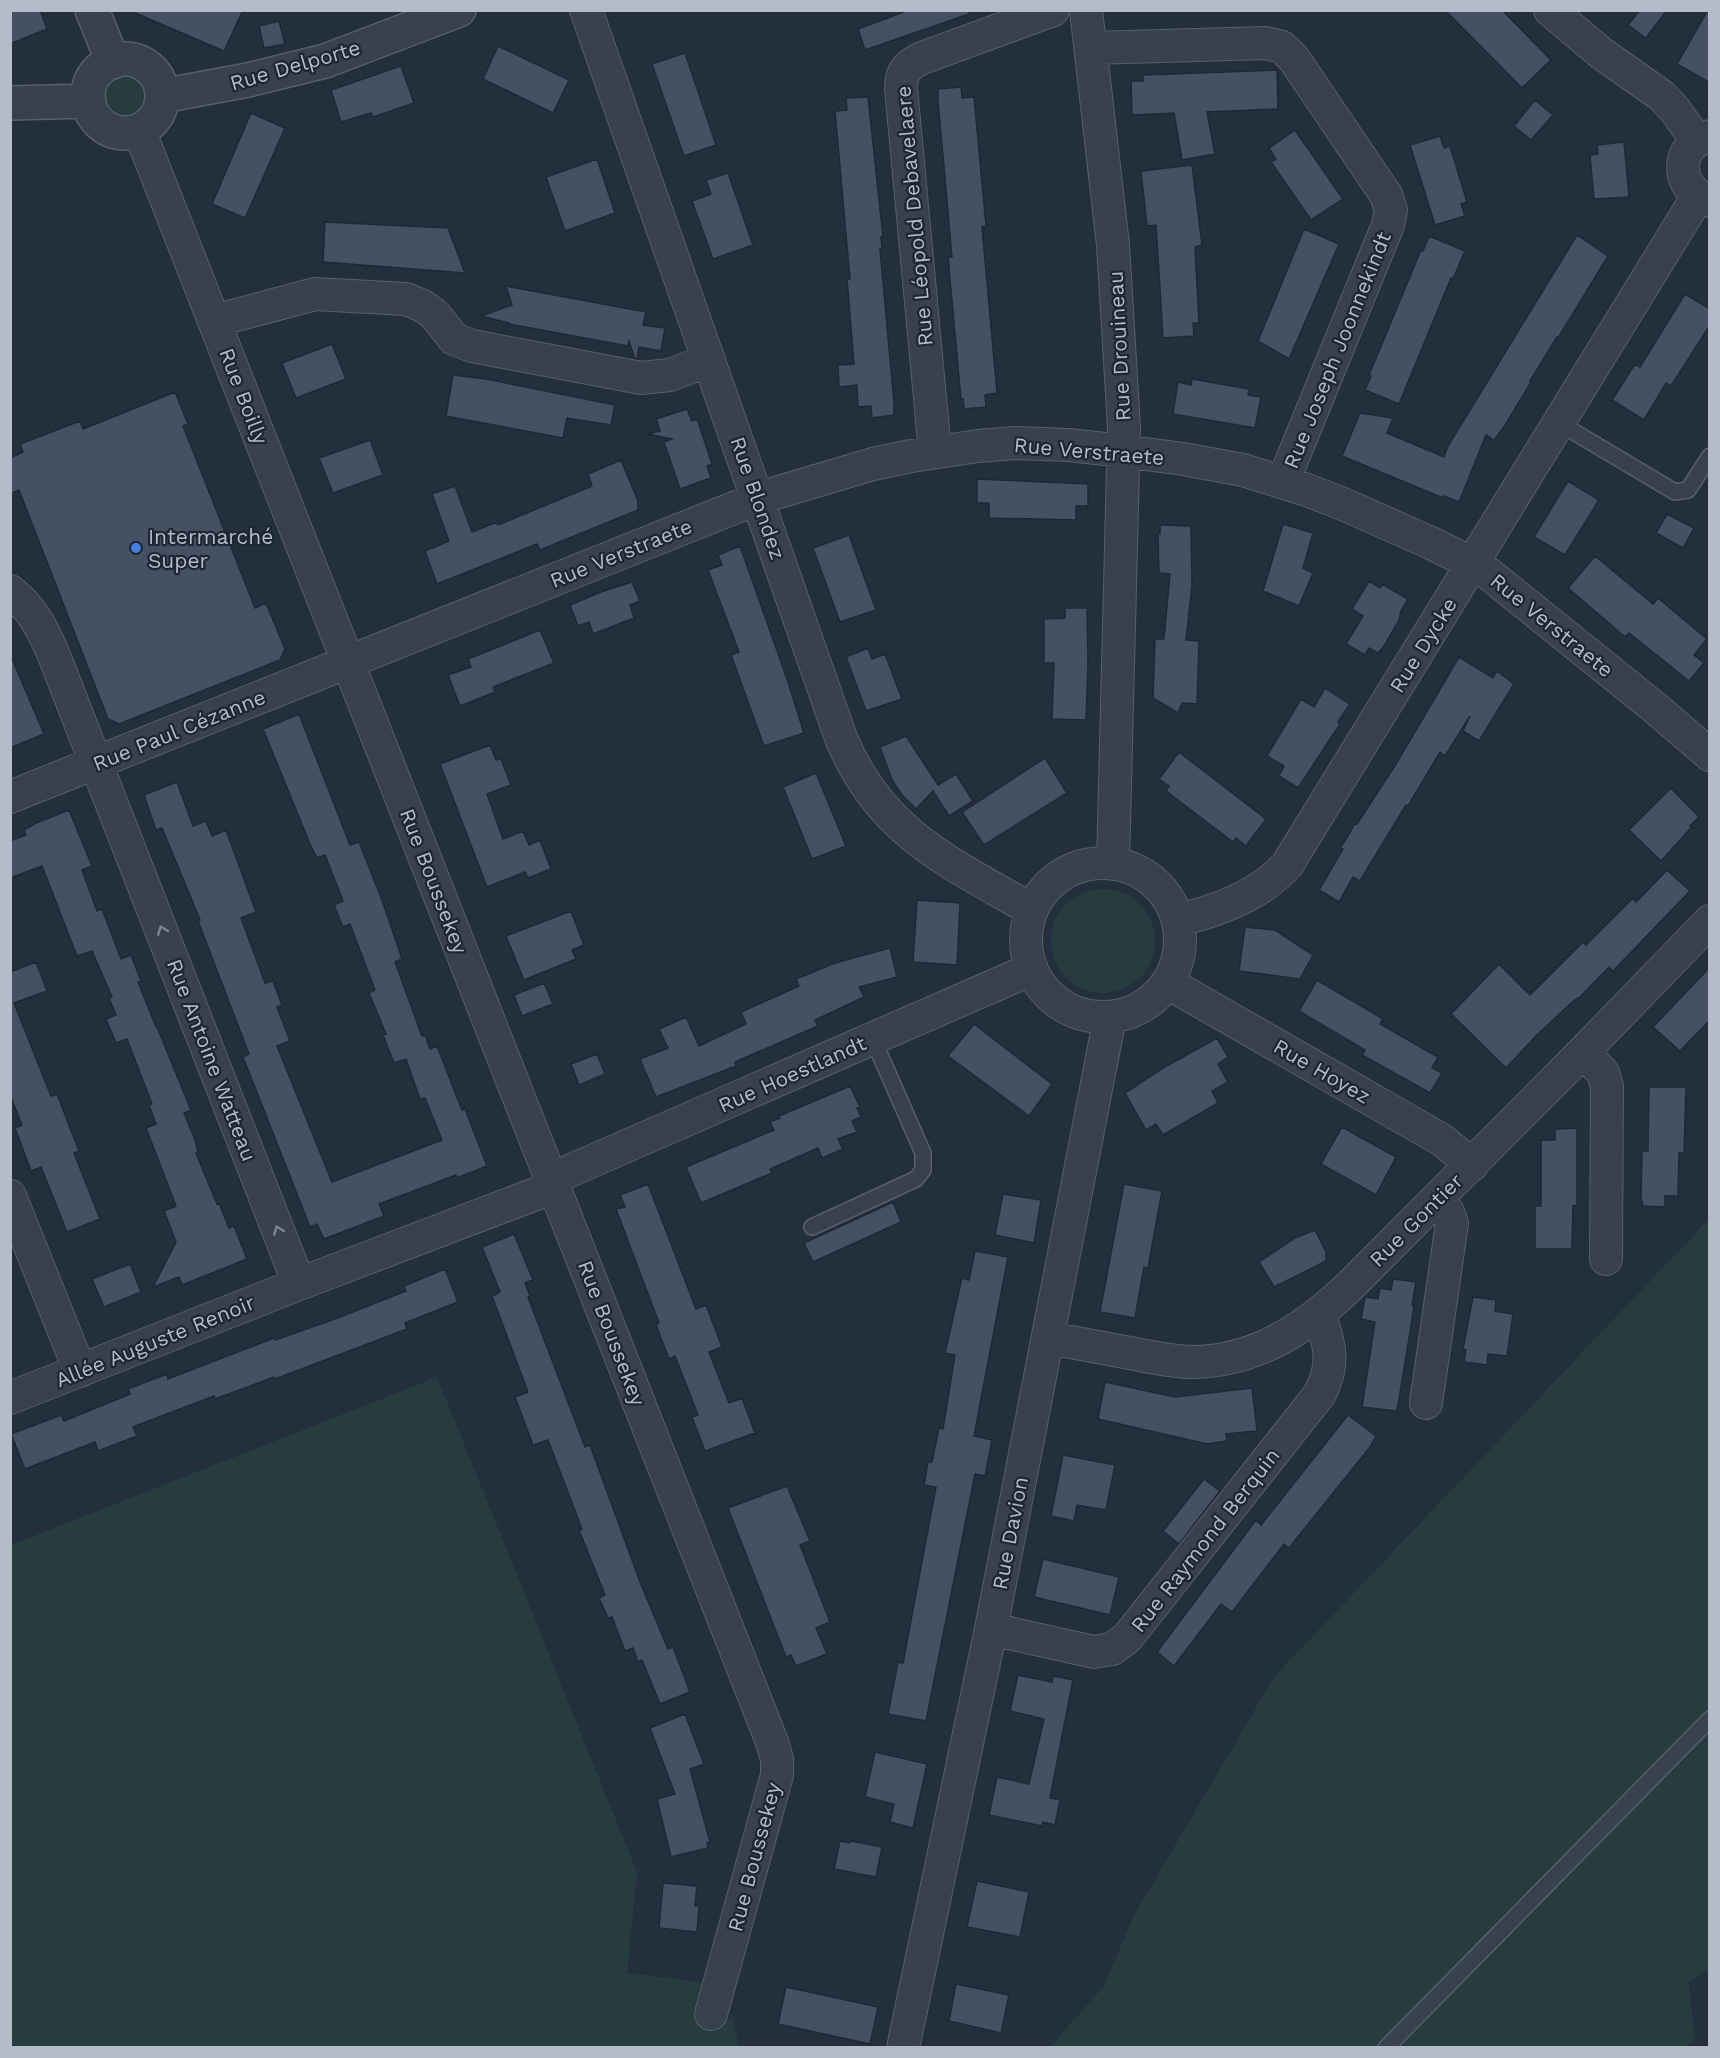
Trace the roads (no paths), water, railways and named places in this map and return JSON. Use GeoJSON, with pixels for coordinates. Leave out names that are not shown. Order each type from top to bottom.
{"type":"FeatureCollection","features":[{"type":"Feature","properties":{"kind":"street"},"geometry":{"type":"LineString","coordinates":[[92,10],[113,62]]}},
{"type":"Feature","properties":{"kind":"street","name":"Rue Delporte"},"geometry":{"type":"LineString","coordinates":[[162,96],[248,80],[325,61],[459,10]]}},
{"type":"Feature","properties":{"kind":"street","name":"Rue Blondez"},"geometry":{"type":"LineString","coordinates":[[586,10],[759,498],[841,738],[861,778],[883,808],[915,839],[957,867],[1032,910]]}},
{"type":"Feature","properties":{"kind":"street","name":"Rue Léopold Debavelaere"},"geometry":{"type":"LineString","coordinates":[[935,452],[901,88],[902,73],[910,64],[922,57],[1053,10]]}},
{"type":"Feature","properties":{"kind":"street","name":"Rue Drouineau"},"geometry":{"type":"LineString","coordinates":[[1086,10],[1114,262],[1123,407],[1124,451],[1113,864]]}},
{"type":"Feature","properties":{"kind":"street"},"geometry":{"type":"LineString","coordinates":[[1550,10],[1602,53],[1662,96],[1703,138]]}},
{"type":"Feature","properties":{"kind":"street","name":"Rue Joseph Joonnekindt"},"geometry":{"type":"LineString","coordinates":[[1091,48],[1266,43],[1282,47],[1294,59],[1386,195],[1390,210],[1388,225],[1283,482]]}},
{"type":"Feature","properties":{"kind":"street"},"geometry":{"type":"LineString","coordinates":[[130,60],[146,67],[158,79],[162,96],[156,117],[139,130],[123,133],[110,130],[95,117],[89,101],[89,88],[94,77],[102,68],[113,62],[130,60]]}},
{"type":"Feature","properties":{"kind":"street"},"geometry":{"type":"LineString","coordinates":[[10,103],[89,101]]}},
{"type":"Feature","properties":{"kind":"street","name":"Rue Boilly"},"geometry":{"type":"LineString","coordinates":[[139,130],[348,663]]}},
{"type":"Feature","properties":{"kind":"street","name":"Rue Dycke"},"geometry":{"type":"LineString","coordinates":[[1178,920],[1214,910],[1258,889],[1274,879],[1287,865],[1559,423],[1704,199],[1687,185],[1683,169],[1687,153],[1703,138]]}},
{"type":"Feature","properties":{"kind":"street"},"geometry":{"type":"LineString","coordinates":[[214,321],[315,294],[395,298],[410,300],[423,306],[435,315],[454,339],[472,346],[641,378],[670,375],[709,360]]}},
{"type":"Feature","properties":{"kind":"street","name":"Rue Verstraete"},"geometry":{"type":"LineString","coordinates":[[348,663],[759,498],[873,464],[935,452],[1016,443],[1068,445],[1222,466],[1283,482],[1352,508],[1431,543],[1473,564],[1541,615],[1710,755]]}},
{"type":"Feature","properties":{"kind":"street","name":"Rue Antoine Watteau"},"geometry":{"type":"LineString","coordinates":[[10,591],[30,609],[40,625],[97,763],[299,1284]]}},
{"type":"Feature","properties":{"kind":"street","name":"Rue Paul Cézanne"},"geometry":{"type":"LineString","coordinates":[[10,797],[348,663]]}},
{"type":"Feature","properties":{"kind":"street","name":"Rue Boussekey"},"geometry":{"type":"LineString","coordinates":[[348,663],[769,1732],[777,1759],[777,1775],[711,2014]]}},
{"type":"Feature","properties":{"kind":"street"},"geometry":{"type":"LineString","coordinates":[[1092,864],[1113,864],[1135,870],[1154,882],[1169,899],[1178,920],[1179,956],[1168,983],[1154,999],[1143,1007],[1130,1013],[1110,1017],[1089,1016],[1063,1006],[1047,993],[1032,969],[1027,954],[1028,924],[1032,910],[1043,891],[1053,881],[1065,873],[1092,864]]}},
{"type":"Feature","properties":{"kind":"street","name":"Rue Gontier"},"geometry":{"type":"LineString","coordinates":[[1049,1338],[1166,1360],[1210,1361],[1269,1344],[1295,1331],[1319,1315],[1472,1165],[1710,921]]}},
{"type":"Feature","properties":{"kind":"street","name":"Rue Hoestlandt"},"geometry":{"type":"LineString","coordinates":[[553,1183],[1032,969]]}},
{"type":"Feature","properties":{"kind":"street","name":"Rue Hoyez"},"geometry":{"type":"LineString","coordinates":[[1168,983],[1442,1140],[1472,1165]]}},
{"type":"Feature","properties":{"kind":"street","name":"Rue Davion"},"geometry":{"type":"LineString","coordinates":[[903,2048],[991,1629],[1110,1017]]}},
{"type":"Feature","properties":{"kind":"street"},"geometry":{"type":"LineString","coordinates":[[1583,1052],[1603,1073],[1607,1086],[1606,1259]]}},
{"type":"Feature","properties":{"kind":"street"},"geometry":{"type":"LineString","coordinates":[[299,1284],[553,1183]]}},
{"type":"Feature","properties":{"kind":"street"},"geometry":{"type":"LineString","coordinates":[[10,1196],[80,1371]]}},
{"type":"Feature","properties":{"kind":"street"},"geometry":{"type":"LineString","coordinates":[[1426,1403],[1452,1223],[1448,1212],[1435,1201]]}},
{"type":"Feature","properties":{"kind":"street","name":"Allée Auguste Renoir"},"geometry":{"type":"LineString","coordinates":[[10,1398],[299,1284]]}},
{"type":"Feature","properties":{"kind":"street","name":"Rue Raymond Berquin"},"geometry":{"type":"LineString","coordinates":[[991,1629],[1094,1652],[1112,1649],[1127,1638],[1319,1395],[1326,1380],[1330,1355],[1327,1336],[1319,1315]]}},
{"type":"Feature","properties":{"kind":"lane"},"geometry":{"type":"LineString","coordinates":[[1559,423],[1675,492],[1688,490],[1710,456]]}},
{"type":"Feature","properties":{"kind":"lane"},"geometry":{"type":"LineString","coordinates":[[812,1227],[916,1179],[923,1170],[923,1153],[873,1039]]}},
{"type":"Feature","properties":{"kind":"lane"},"geometry":{"type":"LineString","coordinates":[[1386,2048],[1710,1719]]}},
{"type":"Feature","properties":{"kind":"place","name":"Intermarché Super"},"geometry":{"type":"Point","coordinates":[136,548]}}]}
